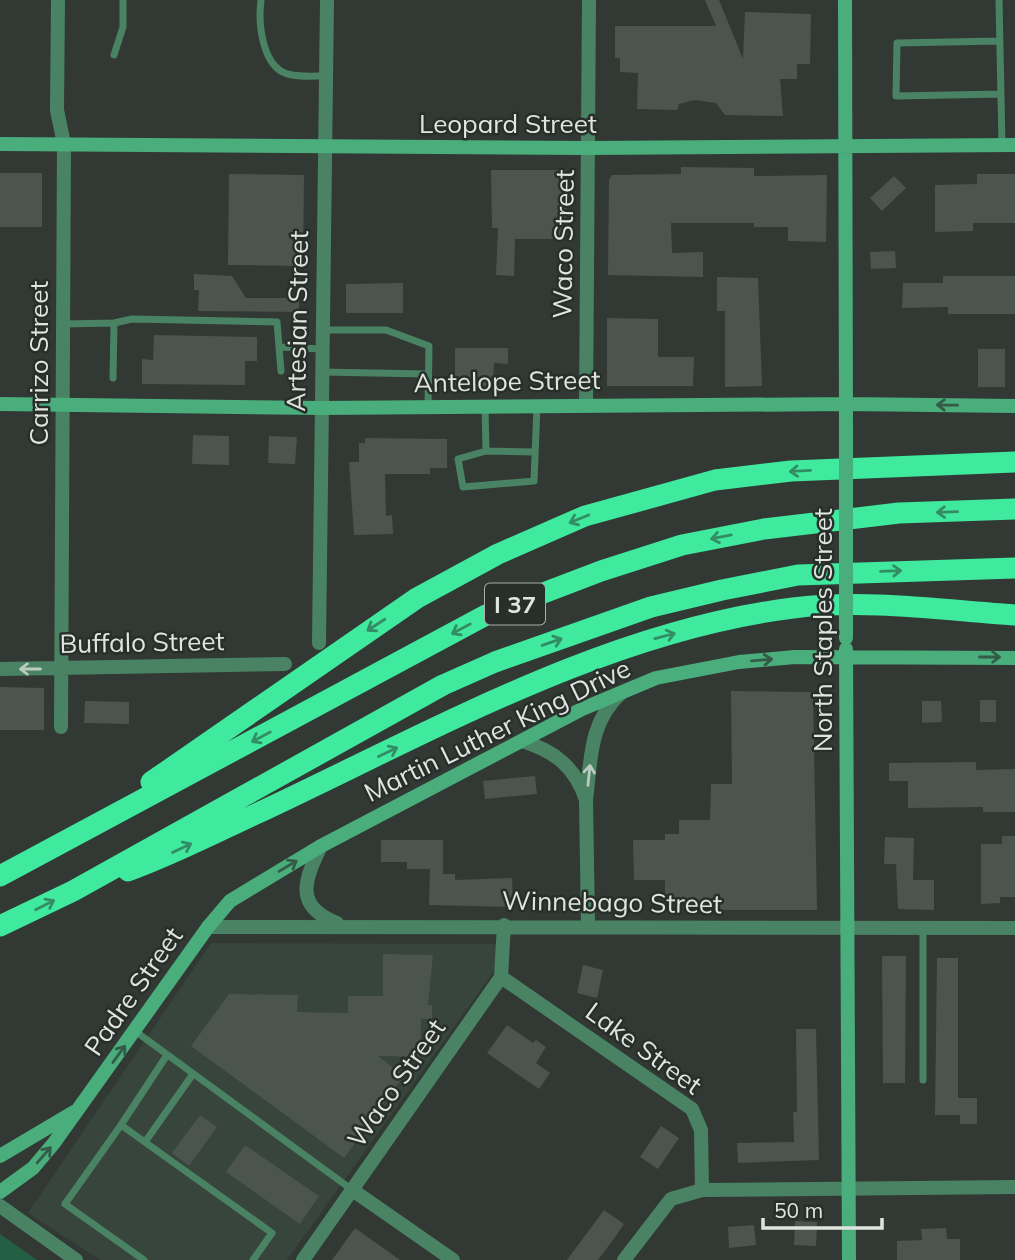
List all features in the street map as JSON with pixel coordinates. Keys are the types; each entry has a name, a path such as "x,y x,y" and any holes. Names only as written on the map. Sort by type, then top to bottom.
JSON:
{"highway":[{"path":"30,861 207,746 357,637 417,598 499,554 585,516 715,480 791,471 1015,463"},
{"name":"I 37","path":"0,876 486,615 601,571 682,545 764,529 900,513 1015,509"},
{"name":"I 37","path":"0,926 73,891 443,685 495,662 639,611 798,575 1015,568"},
{"path":"893,606 1015,615"},
{"path":"73,891 153,862 548,677 632,645 734,617 796,608 1015,607"}],"main road":[{"name":"North Staples Street","path":"845,0 849,1260"},
{"name":"Leopard Street","path":"0,144 588,148 1009,145"},
{"name":"Antelope Street","path":"0,404 320,408 846,404 1015,406"},
{"name":"Martin Luther King Drive","path":"230,901 321,846 522,741 656,678 739,662 847,657 1015,658"},
{"name":"Padre Street","path":"0,1192 33,1168 135,1031 208,926 230,901"},
{"name":"Padre Street","path":"0,1156 78,1109"}],"street":[{"name":"Carrizo Street","path":"58,0 57,110 64,144 61,727"},
{"name":"Artesian Street","path":"319,643 327,0"},
{"name":"Waco Street","path":"586,405 589,0"},
{"name":"Buffalo Street","path":"0,669 285,664"},
{"path":"588,926 586,800 594,734 605,710 623,692"},
{"path":"522,741 559,758 577,777 586,800"},
{"path":"321,846 304,885 308,902 323,917 345,926"},
{"path":"501,976 504,925"},
{"name":"Winnebago Street","path":"208,926 504,925 847,930 1015,928"},
{"name":"Waco Street","path":"303,1260 501,976"},
{"name":"Lake Street","path":"501,976 692,1109 701,1130 702,1190"},
{"path":"624,1260 671,1199 702,1190 1015,1187"},
{"path":"351,1189 453,1260"},
{"path":"0,1206 76,1260"}],"lane":[{"path":"114,55 123,27 123,0"},
{"path":"261,0 263,40 271,61 280,71 291,75 326,76"},
{"path":"999,0 1000,94 1009,145"},
{"path":"999,41 897,43 896,96 1000,94"},
{"path":"62,324 114,323 132,319 277,322 281,371"},
{"path":"113,378 114,323"},
{"path":"322,330 386,330 429,346 428,407"},
{"path":"279,347 321,349"},
{"path":"321,372 428,374"},
{"path":"535,453 486,451 458,459 463,487 534,481 537,405"},
{"path":"485,406 486,451"},
{"path":"922,1080 923,929"},
{"path":"135,1031 351,1189"},
{"path":"142,1259 65,1204 167,1055"},
{"path":"145,1142 193,1074"},
{"path":"121,1125 272,1233 253,1260"}],"shaded area":[{"path":"211,943 498,944 497,967 287,1260 100,1260 28,1213"}],"green space":[{"path":"0,1234 37,1260 0,1260"}],"building":[{"path":"705,0 719,0 743,59 745,12 811,14 810,64 797,64 797,79 780,79 783,116 725,115 716,103 694,100 679,104 677,110 637,109 638,73 620,72 620,58 615,58 615,26 716,26"},
{"path":"681,167 754,168 754,176 827,175 826,242 788,241 788,227 754,227 754,223 671,223 672,253 703,252 703,277 608,275 609,180 612,175 681,174"},
{"path":"491,170 566,170 566,239 515,239 514,276 496,275 498,228 492,228"},
{"path":"0,173 42,173 42,227 0,227"},
{"path":"229,174 304,175 303,266 228,265"},
{"path":"977,174 1015,174 1015,223 973,223 973,231 935,232 935,185 977,184"},
{"path":"894,176 906,188 882,211 870,198"},
{"path":"895,251 896,268 871,269 870,252"},
{"path":"194,274 232,276 246,298 299,298 299,312 198,311 199,290 194,290"},
{"path":"943,276 1015,276 1015,314 948,314 948,307 902,308 903,283 943,283"},
{"path":"717,277 758,278 762,386 725,387 725,311 717,311"},
{"path":"403,283 403,313 346,313 346,284"},
{"path":"607,318 658,319 658,357 694,357 693,386 607,386"},
{"path":"154,335 257,337 257,361 245,361 245,385 142,384 142,359 153,360"},
{"path":"455,348 508,348 508,364 494,363 493,386 455,386"},
{"path":"978,349 1005,349 1005,387 978,387"},
{"path":"193,435 229,436 229,465 192,464"},
{"path":"269,436 297,437 295,464 268,463"},
{"path":"365,438 447,439 447,468 430,468 430,474 385,474 386,516 392,515 393,534 354,535 349,462 359,462 359,443 365,443"},
{"path":"0,687 44,688 44,730 0,730"},
{"path":"731,691 813,692 817,910 716,910 716,901 665,901 665,880 634,880 633,840 665,840 665,834 679,834 679,820 710,820 711,784 732,784"},
{"path":"980,700 996,700 996,722 980,722"},
{"path":"85,701 129,702 129,724 84,723"},
{"path":"922,701 941,701 942,722 922,723"},
{"path":"976,762 976,770 1015,769 1015,812 983,812 983,807 908,808 908,781 889,781 889,763"},
{"path":"535,776 537,794 485,799 483,781"},
{"path":"1002,836 1015,836 1015,897 1000,897 1000,903 981,904 981,844 1002,844"},
{"path":"885,837 914,838 913,880 934,880 934,910 898,909 896,864 884,864"},
{"path":"381,840 443,840 443,874 455,874 455,880 512,878 513,907 429,905 430,869 407,869 407,862 381,862"},
{"path":"383,954 433,955 428,1005 432,1005 432,1019 421,1019 420,1057 378,1056 404,1076 344,1158 191,1046 229,994 298,995 297,1012 348,1013 348,996 383,996"},
{"path":"882,956 906,956 905,1083 883,1083"},
{"path":"937,958 958,958 958,1098 977,1098 977,1124 960,1124 960,1115 935,1115"},
{"path":"583,965 603,970 597,998 577,993"},
{"path":"507,1025 533,1043 536,1040 546,1047 536,1063 550,1073 539,1089 487,1053"},
{"path":"796,1029 816,1029 819,1160 738,1163 737,1143 794,1142 793,1112 797,1112"},
{"path":"200,1115 217,1127 189,1166 172,1153"},
{"path":"661,1126 679,1138 658,1169 640,1157"},
{"path":"245,1145 319,1196 300,1224 226,1172"},
{"path":"604,1210 624,1224 613,1240 598,1260 567,1260"},
{"path":"795,1221 817,1222 816,1246 794,1245"},
{"path":"754,1225 756,1245 729,1248 728,1227"},
{"path":"355,1228 400,1260 332,1260"},
{"path":"946,1228 947,1239 960,1239 960,1260 897,1260 897,1241 922,1240 921,1229"}]}
